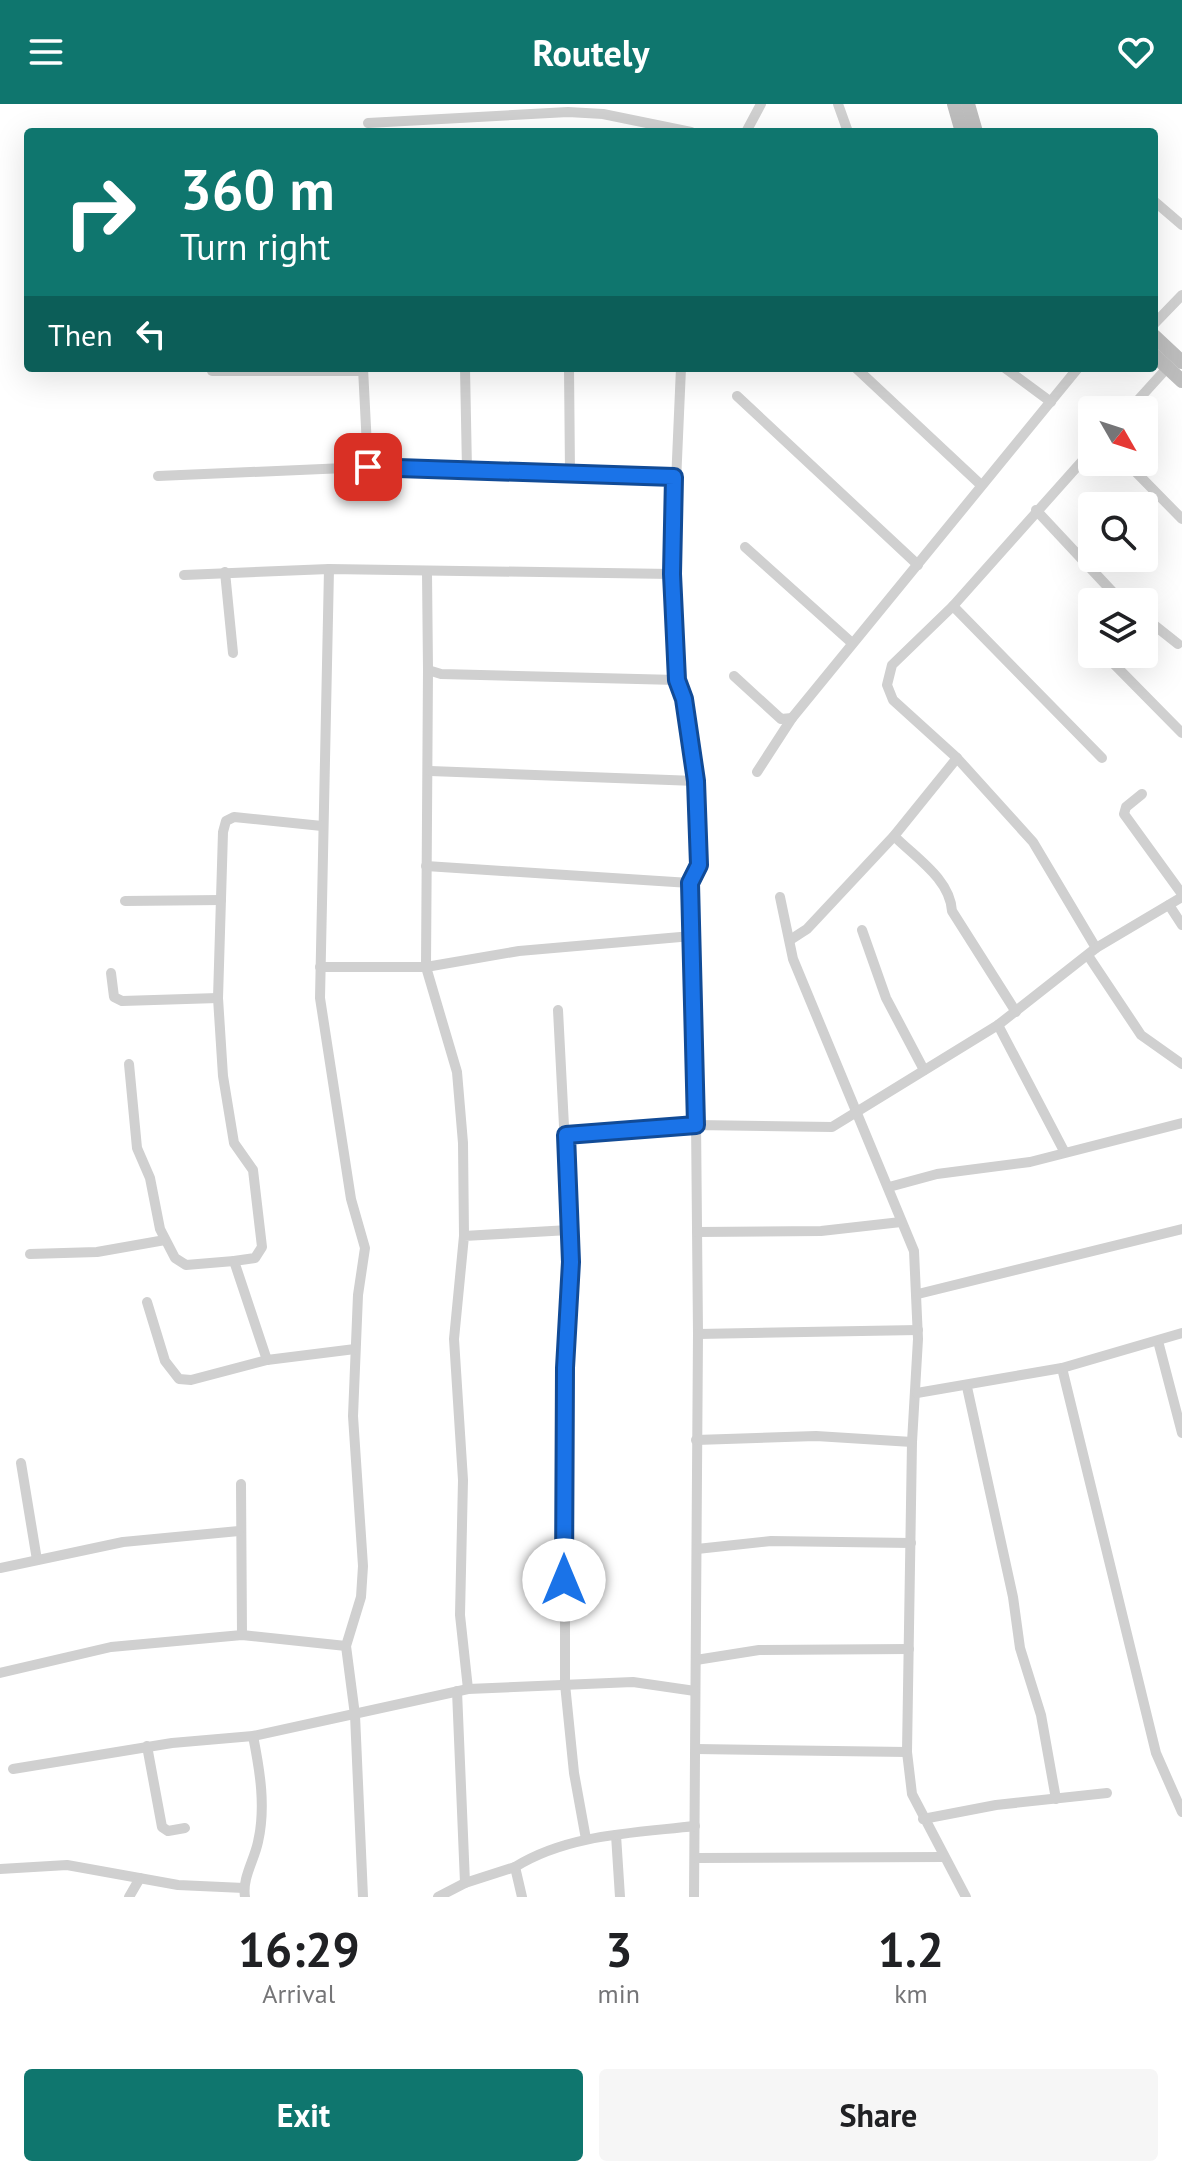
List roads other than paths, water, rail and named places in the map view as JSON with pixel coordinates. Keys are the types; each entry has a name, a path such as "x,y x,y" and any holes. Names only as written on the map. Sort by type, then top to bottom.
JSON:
{"street":[{"path":"748,128 761,104"},
{"path":"838,104 847,128"},
{"path":"954,104 961,128"},
{"path":"968,104 975,128"},
{"path":"368,123 568,112 603,114 671,128"},
{"path":"1158,204 1182,225"},
{"path":"1158,320 1182,295"},
{"path":"1158,342 1182,381"},
{"path":"1143,396 1175,365"},
{"path":"363,372 368,467"},
{"path":"465,372 467,470"},
{"path":"569,372 570,473"},
{"path":"681,372 672,574 677,680 684,699 696,781 699,865 690,883 698,1334 694,1897"},
{"path":"860,372 981,485"},
{"path":"1010,372 1051,402"},
{"path":"757,772 792,718 1075,372"},
{"path":"737,396 918,565"},
{"path":"1078,465 953,606 892,665 887,685 893,700 957,758 1033,842 1141,1035 1182,1064"},
{"path":"158,476 368,467 674,477"},
{"path":"1140,476 1182,519"},
{"path":"1036,510 1109,588"},
{"path":"745,547 852,643"},
{"path":"184,575 329,569 427,573 672,574"},
{"path":"329,569 320,998 347,1169 365,1248 355,1349 353,1416 363,1566 361,1597 346,1646 355,1715 363,1897"},
{"path":"225,572 233,653"},
{"path":"427,573 430,771 426,967 457,1072 463,1143 464,1236 454,1339 463,1480 460,1615 465,1883"},
{"path":"953,606 1102,758"},
{"path":"1158,628 1178,644"},
{"path":"1118,668 1182,733"},
{"path":"428,670 441,674 677,680"},
{"path":"734,676 781,719 792,718"},
{"path":"790,940 807,929 894,836 957,758"},
{"path":"430,771 696,781"},
{"path":"566,1135 696,1125 832,1127 858,1113 998,1025 1093,952 1182,895 1124,814 1126,807 1142,794"},
{"path":"129,1064 137,1148 150,1178 165,1240 175,1258 186,1265 255,1258 262,1247 253,1170 234,1143 223,1076 218,998 226,821 234,817 322,826"},
{"path":"894,836 942,882 951,897 952,911 1016,1012"},
{"path":"426,866 690,883"},
{"path":"780,897 793,959 914,1251 918,1330 912,1442 907,1752 912,1794 966,1897"},
{"path":"125,901 221,900"},
{"path":"1169,905 1182,925"},
{"path":"862,930 886,998 924,1070"},
{"path":"320,967 426,967 519,951 692,936"},
{"path":"111,973 114,997 122,1001 218,998"},
{"path":"558,1010 569,1230 565,1684 574,1773 586,1839"},
{"path":"998,1025 1064,1151"},
{"path":"889,1187 937,1174 1030,1162 1182,1123"},
{"path":"697,1232 821,1231 901,1222"},
{"path":"918,1294 1182,1229"},
{"path":"464,1236 569,1230"},
{"path":"30,1254 97,1252 165,1240"},
{"path":"234,1261 267,1360"},
{"path":"147,1302 165,1361 179,1379 191,1380 267,1360 355,1349"},
{"path":"698,1334 789,1335 918,1330"},
{"path":"917,1393 967,1387 1062,1368 1182,1333"},
{"path":"1158,1341 1182,1433"},
{"path":"1062,1368 1156,1753 1182,1812"},
{"path":"967,1387 1013,1597 1020,1648 1041,1715 1056,1799"},
{"path":"696,1440 816,1436 912,1442"},
{"path":"21,1463 37,1560"},
{"path":"241,1484 242,1635"},
{"path":"0,1568 123,1542 239,1531"},
{"path":"697,1549 771,1541 911,1543"},
{"path":"0,1673 111,1647 242,1635 346,1646"},
{"path":"696,1660 759,1650 909,1649"},
{"path":"13,1769 147,1746 253,1736 314,1720 355,1715 462,1690 633,1682 695,1691"},
{"path":"0,1869 67,1865 178,1885 244,1893 258,1842 262,1808 253,1736"},
{"path":"147,1746 162,1827 168,1831 185,1828"},
{"path":"696,1749 907,1752"},
{"path":"923,1819 1107,1793"},
{"path":"438,1897 465,1883 515,1867 547,1850 586,1839 695,1826"},
{"path":"616,1835 620,1897"},
{"path":"696,1858 944,1857"},
{"path":"515,1867 522,1897"},
{"path":"129,1897 140,1878"}]}
